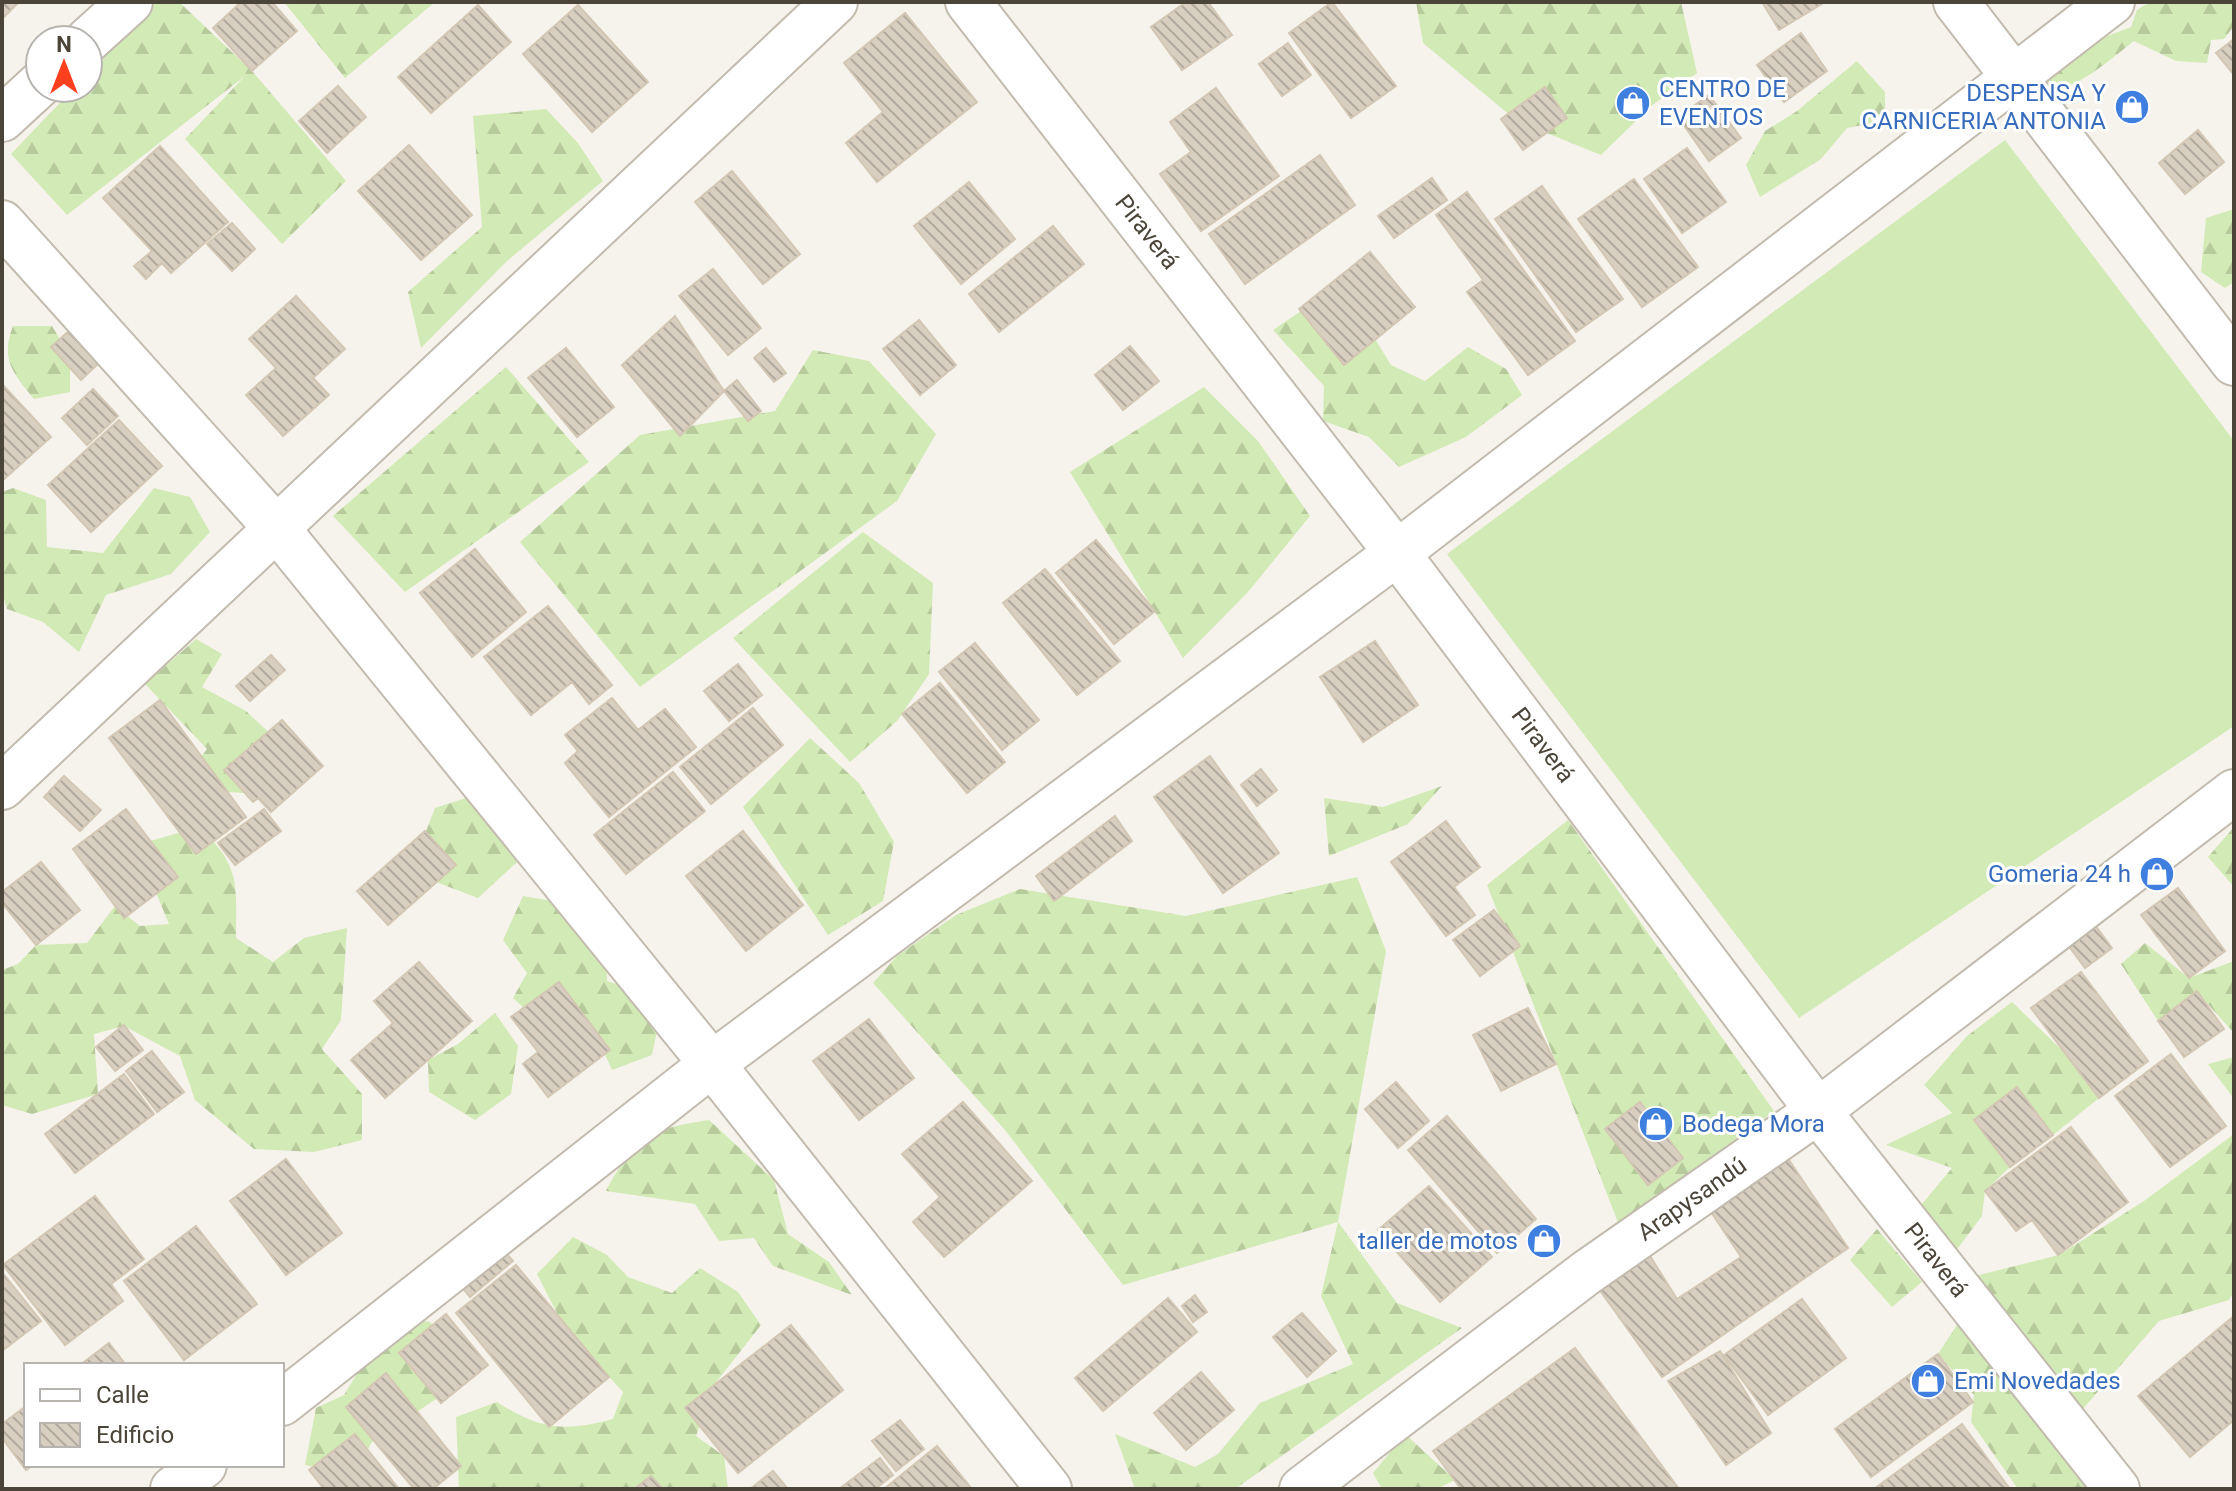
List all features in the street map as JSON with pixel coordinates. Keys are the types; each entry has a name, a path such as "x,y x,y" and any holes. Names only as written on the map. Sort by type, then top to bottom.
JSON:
{"street":[{"path":"104,26 130,2"},
{"path":"2,787 835,2"},
{"name":"Piraverá","path":"968,2 1397,553 1818,1111 2117,1489"},
{"path":"1956,2 2234,363"},
{"path":"284,1401 712,1064 1397,553 2112,2"},
{"path":"2,119 24,99"},
{"path":"2,223 278,530 712,1064 1049,1489"},
{"name":"Arapysandú","path":"1302,1489 1586,1273 1818,1111 2234,792"},
{"path":"173,1489 201,1467"}],"green space":[{"path":"157,2 179,2 252,71 346,181 282,244 185,139 245,76 67,215 11,154 59,104 104,104 104,57"},
{"path":"284,2 435,2 345,78"},
{"path":"1416,2 1681,2 1697,73 1651,106 1601,155 1517,121 1423,43"},
{"path":"2150,2 2234,2 2234,26 2224,39 2211,40 2207,63 2176,61 2134,41 2078,81 2053,91 2040,92 2039,77 2084,45 2131,27 2137,10"},
{"path":"1857,61 1885,92 1885,121 1847,128 1821,159 1760,197 1746,165 1765,131 1797,111"},
{"path":"546,109 578,143 603,181 507,261 421,348 408,292 482,227 473,116"},
{"path":"2005,140 2234,441 2234,726 1799,1018 1447,554"},
{"path":"2234,209 2234,282 2225,288 2201,272 2206,218"},
{"path":"1341,284 1391,365 1425,381 1468,347 1506,369 1522,395 1466,437 1399,467 1369,437 1323,421 1324,386 1273,330"},
{"path":"13,326 52,326 70,356 70,392 34,399 20,381 8,357"},
{"path":"813,350 869,361 936,434 897,501 640,687 520,542 640,435 775,411"},
{"path":"506,367 589,462 405,592 333,516"},
{"path":"1204,387 1258,441 1310,516 1248,592 1183,658 1070,472"},
{"path":"13,488 46,500 47,547 103,553 154,488 190,497 210,532 171,574 106,595 79,652 43,622 7,609 2,592 2,492"},
{"path":"863,532 933,583 929,674 897,721 850,762 733,638"},
{"path":"196,639 222,654 202,687 246,711 280,743 255,794 216,791 190,771 207,749 145,684"},
{"path":"810,738 859,783 894,842 883,901 828,935 743,807"},
{"path":"1442,786 1408,824 1329,856 1324,798 1383,807"},
{"path":"469,797 503,828 517,862 478,898 436,882 420,847 435,808"},
{"path":"1568,820 1774,1111 1621,1230 1487,885"},
{"path":"199,827 222,853 233,876 236,938 273,962 304,938 347,928 341,1020 322,1049 362,1094 362,1140 314,1152 254,1149 195,1100 180,1056 124,1026 94,1034 98,1094 32,1114 2,1105 2,970 18,964 36,945 87,943 115,906 140,926 169,924 148,873 150,841"},
{"path":"2234,827 2234,887 2208,857"},
{"path":"1357,877 1386,951 1338,1222 1123,1285 1005,1130 873,983 897,956 956,915 1020,889 1186,916"},
{"path":"523,896 576,905 606,957 607,981 632,989 659,1021 652,1055 612,1070 593,1028 548,1030 513,998 527,973 503,940"},
{"path":"2145,943 2189,978 2234,961 2234,1033 2197,992 2158,1021 2121,964"},
{"path":"2012,1002 2064,1052 2099,1098 2053,1135 2017,1087 1974,1120 2010,1167 1985,1191 1982,1216 1952,1256 1917,1210 1952,1168 1886,1145 1952,1113 1924,1085 1967,1036"},
{"path":"495,1013 518,1046 511,1094 475,1120 429,1092 428,1060 458,1044"},
{"path":"2234,1057 2234,1099 2208,1064"},
{"path":"709,1120 774,1180 788,1234 829,1262 852,1295 773,1266 754,1238 719,1241 695,1204 606,1191 626,1158 646,1139 672,1127"},
{"path":"2234,1134 2234,1292 2229,1300 2159,1321 2075,1418 1967,1278 2059,1255 2144,1201"},
{"path":"1338,1222 1397,1303 1462,1328 1235,1489 1135,1489 1115,1434 1195,1467 1218,1454 1260,1403 1353,1364 1321,1296"},
{"path":"1877,1229 1922,1282 1892,1307 1850,1260"},
{"path":"573,1237 607,1255 628,1277 672,1293 700,1268 738,1292 761,1325 714,1385 696,1436 724,1456 728,1489 459,1489 456,1417 497,1402 527,1418 553,1426 581,1426 613,1419 623,1392 595,1361 570,1351 559,1317 537,1274"},
{"path":"392,1316 430,1322 456,1351 445,1393 372,1442 355,1473 305,1465 316,1408 344,1395"},
{"path":"1959,1322 2103,1489 2018,1489 1971,1422 1974,1395 1938,1354"},
{"path":"1405,1434 1455,1480 1437,1489 1382,1489 1373,1473"}],"building":[{"path":"2,2 19,2 2,19"},
{"path":"241,2 272,2 297,31 252,71 213,28"},
{"path":"1186,2 1208,2 1232,35 1182,70 1151,27"},
{"path":"1332,2 1396,86 1351,118 1289,33"},
{"path":"1762,2 1825,2 1779,30"},
{"path":"478,5 511,42 431,113 398,77"},
{"path":"578,5 648,82 592,132 523,54"},
{"path":"905,13 977,102 877,182 846,143 883,112 844,63"},
{"path":"1801,33 1827,71 1784,102 1757,65"},
{"path":"2234,39 2234,75 2216,53"},
{"path":"1288,43 1311,75 1282,96 1259,64"},
{"path":"338,86 366,117 327,153 299,121"},
{"path":"1545,87 1567,118 1523,150 1501,119"},
{"path":"1216,88 1279,176 1201,231 1160,174 1191,152 1170,122"},
{"path":"1709,95 1741,138 1709,161 1678,117"},
{"path":"2198,130 2224,162 2185,194 2159,163"},
{"path":"409,145 472,215 421,260 358,191"},
{"path":"160,146 228,222 171,273 162,263 146,279 134,266 152,251 103,198"},
{"path":"1687,148 1726,202 1682,233 1644,179"},
{"path":"1320,155 1355,205 1245,284 1209,234"},
{"path":"732,171 800,254 763,284 695,202"},
{"path":"1432,178 1447,200 1394,238 1378,216"},
{"path":"1634,179 1698,267 1642,307 1578,219"},
{"path":"969,182 1015,239 961,284 914,226"},
{"path":"1542,186 1623,299 1576,332 1495,219"},
{"path":"1467,192 1575,341 1528,375 1467,292 1483,280 1436,215"},
{"path":"232,223 255,249 232,271 207,244"},
{"path":"1053,226 1084,264 999,332 969,294"},
{"path":"1370,252 1415,307 1344,365 1299,309"},
{"path":"713,269 761,328 728,355 679,296"},
{"path":"296,296 345,349 313,378 329,395 283,436 246,395 276,368 249,339"},
{"path":"675,316 724,391 680,436 622,365"},
{"path":"919,320 956,365 920,395 883,349"},
{"path":"70,330 100,362 81,380 51,347"},
{"path":"1130,346 1159,381 1123,410 1095,375"},
{"path":"566,348 614,407 577,437 528,378"},
{"path":"766,348 786,373 774,382 754,358"},
{"path":"737,380 761,411 748,421 724,391"},
{"path":"2,384 51,437 2,481"},
{"path":"93,389 118,416 87,445 62,418"},
{"path":"119,420 162,466 91,532 48,485"},
{"path":"1096,540 1155,611 1114,644 1056,573"},
{"path":"475,549 526,612 472,657 420,593"},
{"path":"1045,569 1120,661 1077,695 1003,603"},
{"path":"548,606 612,685 589,704 572,682 531,715 484,657"},
{"path":"1375,641 1418,705 1363,742 1320,677"},
{"path":"975,643 1039,720 1002,750 939,672"},
{"path":"271,655 285,670 250,701 236,686"},
{"path":"738,664 762,695 729,721 704,691"},
{"path":"940,683 1005,762 967,793 902,714"},
{"path":"612,698 638,730 665,709 696,747 609,817 565,763 578,751 565,735"},
{"path":"160,700 246,817 196,854 109,738"},
{"path":"753,708 783,745 711,804 680,767"},
{"path":"282,720 323,766 271,812 258,798 253,802 224,770"},
{"path":"1210,756 1279,853 1223,893 1154,797"},
{"path":"1261,769 1277,790 1257,806 1241,785"},
{"path":"673,772 705,811 626,874 594,835"},
{"path":"64,776 101,810 80,831 44,797"},
{"path":"126,809 178,877 124,918 73,849"},
{"path":"264,809 281,831 235,865 218,843"},
{"path":"1115,816 1132,841 1054,901 1036,876"},
{"path":"1446,821 1480,867 1454,887 1475,915 1446,936 1391,862"},
{"path":"425,831 456,865 388,925 357,891"},
{"path":"743,831 803,905 746,951 686,876"},
{"path":"41,862 80,910 36,945 2,903 2,892"},
{"path":"2178,888 2225,951 2189,978 2141,915"},
{"path":"1494,910 1520,946 1480,976 1453,940"},
{"path":"2095,925 2112,948 2085,968 2068,945"},
{"path":"419,962 472,1021 385,1098 351,1060 393,1023 374,1001"},
{"path":"2081,972 2148,1061 2099,1098 2031,1008"},
{"path":"559,982 610,1050 548,1097 523,1064 538,1052 511,1017"},
{"path":"2197,991 2224,1029 2184,1057 2158,1021"},
{"path":"1528,1008 1556,1064 1501,1091 1473,1035"},
{"path":"869,1019 914,1078 859,1120 813,1061"},
{"path":"124,1025 143,1050 115,1071 96,1047"},
{"path":"152,1051 184,1092 157,1112 126,1071"},
{"path":"2171,1054 2226,1126 2170,1167 2115,1096"},
{"path":"124,1074 154,1114 75,1173 45,1134"},
{"path":"1396,1082 1429,1121 1398,1148 1365,1109"},
{"path":"2017,1087 2053,1135 2010,1167 1974,1120"},
{"path":"963,1102 1032,1181 944,1257 913,1222 940,1197 902,1154"},
{"path":"1640,1102 1683,1158 1648,1185 1605,1129"},
{"path":"1447,1116 1536,1219 1497,1253 1408,1150"},
{"path":"2071,1127 2128,1202 2058,1255 2032,1220 2016,1231 1985,1191"},
{"path":"1785,1154 1848,1248 1662,1377 1594,1282 1645,1248 1677,1299 1741,1257 1709,1209"},
{"path":"286,1159 342,1233 286,1275 230,1201"},
{"path":"1429,1186 1492,1257 1440,1302 1378,1230"},
{"path":"95,1196 144,1259 111,1284 123,1301 65,1345 3,1265"},
{"path":"196,1226 257,1304 184,1360 124,1281"},
{"path":"498,1244 513,1261 470,1297 455,1279"},
{"path":"516,1265 609,1377 549,1427 456,1313"},
{"path":"2,1272 41,1321 2,1351"},
{"path":"1195,1295 1207,1312 1193,1322 1182,1306"},
{"path":"1168,1298 1197,1332 1103,1411 1075,1378"},
{"path":"1802,1299 1846,1358 1768,1415 1724,1355"},
{"path":"1302,1313 1336,1351 1307,1377 1273,1337"},
{"path":"446,1314 488,1365 441,1403 399,1353"},
{"path":"2234,1316 2234,1420 2190,1457 2138,1396"},
{"path":"791,1325 843,1390 738,1473 685,1408"},
{"path":"109,1343 124,1363 83,1363"},
{"path":"1575,1348 1679,1489 1461,1489 1433,1451"},
{"path":"1720,1351 1771,1433 1726,1465 1668,1381"},
{"path":"1938,1354 1973,1402 1871,1477 1835,1429"},
{"path":"1201,1372 1234,1410 1186,1450 1154,1413"},
{"path":"386,1373 461,1466 433,1489 414,1489 346,1407"},
{"path":"24,1408 24,1467 30,1467 26,1470 2,1438 2,1424"},
{"path":"900,1420 924,1449 896,1471 872,1441"},
{"path":"1962,1424 2010,1489 1874,1489"},
{"path":"355,1434 399,1489 324,1489 309,1470"},
{"path":"937,1446 972,1489 884,1489"},
{"path":"880,1458 893,1475 875,1489 839,1489"},
{"path":"773,1471 788,1489 750,1489"},
{"path":"651,1476 663,1489 634,1489"}],"place":[{"name":"CENTRO DE EVENTOS","path":"1633,103"},
{"name":"DESPENSA Y CARNICERIA ANTONIA","path":"2132,107"},
{"name":"Gomeria 24 h","path":"2157,874"},
{"name":"Bodega Mora","path":"1656,1124"},
{"name":"taller de motos","path":"1544,1241"},
{"name":"Emi Novedades","path":"1928,1381"}]}
